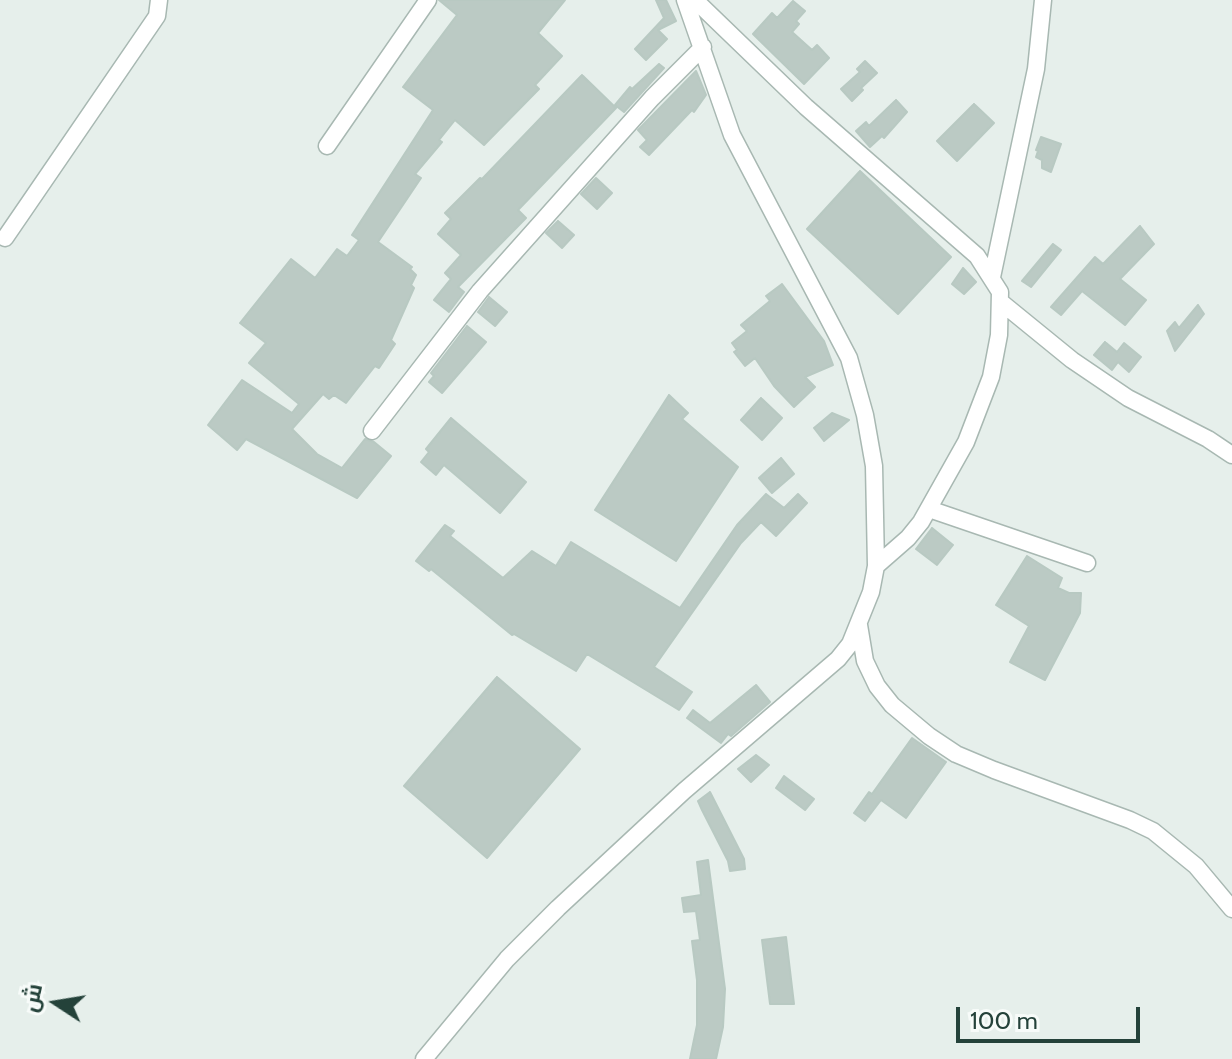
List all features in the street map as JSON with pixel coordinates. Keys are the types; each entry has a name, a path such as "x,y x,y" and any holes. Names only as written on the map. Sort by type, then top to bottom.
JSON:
{"street":[{"path":"5,238 157,16 159,0"},
{"path":"327,146 428,0"},
{"path":"424,1059 507,959 558,908 695,782 838,659 850,644 871,592 876,566 874,466 865,415 849,358 737,145 685,0"},
{"path":"695,0 806,107 977,256 1000,292 999,335 987,388 966,442 929,509 908,538 876,566"},
{"path":"992,277 1036,69 1043,0"},
{"path":"372,431 488,282 652,98 703,47"},
{"path":"1002,303 1072,360 1128,398 1208,439 1232,455"},
{"path":"929,509 1087,563"},
{"path":"859,625 865,661 877,686 892,705 929,736 956,754 1153,831 1196,866 1232,909"}],"building":[{"path":"439,0 565,0 538,33 562,56 535,85 539,89 484,145 455,120 439,140 442,142 415,174 421,178 378,242 412,267 410,269 416,275 411,285 414,288 391,340 395,344 379,368 375,366 346,403 334,395 329,399 323,394 292,429 317,454 342,468 365,439 374,442 391,456 357,498 246,439 237,450 208,425 242,380 292,413 299,404 249,363 266,343 240,323 291,259 315,278 337,249 347,256 359,240 352,235 433,110 403,87 457,15"},
{"path":"656,0 666,0 676,21 658,30 667,39 646,60 635,49 664,18"},
{"path":"793,1 805,11 792,32 812,50 817,45 829,58 804,84 753,34 772,13 777,18"},
{"path":"865,61 877,73 852,101 841,89 860,72 857,69"},
{"path":"659,64 664,68 624,112 615,105 630,87 632,89"},
{"path":"696,71 706,95 694,112 692,110 649,155 640,147 647,140 638,130"},
{"path":"582,75 616,108 518,210 526,218 458,287 464,292 449,312 434,300 451,279 445,273 461,255 438,234 451,219 445,213"},
{"path":"896,100 907,112 884,138 882,136 870,147 856,131 866,122 869,126"},
{"path":"974,104 994,123 957,161 937,141"},
{"path":"1041,137 1061,144 1051,172 1042,168 1042,160 1036,157"},
{"path":"860,171 951,257 898,314 807,229"},
{"path":"596,178 612,193 597,209 581,194"},
{"path":"558,221 574,235 562,248 546,233"},
{"path":"1140,226 1154,244 1120,279 1146,300 1125,325 1082,291 1061,315 1051,307 1095,257 1103,264"},
{"path":"1053,244 1061,250 1031,287 1022,281"},
{"path":"963,268 976,282 964,294 952,284"},
{"path":"782,284 824,341 833,365 805,377 815,387 794,407 774,386 755,358 745,366 734,352 737,350 732,343 747,331 741,325 770,301 766,296"},
{"path":"489,297 507,312 495,326 478,312"},
{"path":"1198,305 1204,314 1175,351 1167,331 1175,322 1179,328"},
{"path":"467,326 486,342 442,393 429,382 434,376 431,373"},
{"path":"1105,342 1117,352 1124,343 1141,357 1129,372 1118,362 1112,370 1094,355"},
{"path":"669,395 688,413 682,419 738,467 676,561 595,510"},
{"path":"761,398 782,418 762,440 741,420"},
{"path":"832,413 849,420 824,441 814,428"},
{"path":"451,418 526,482 500,513 444,465 436,475 421,462 429,452 426,449"},
{"path":"781,458 794,474 772,493 759,478"},
{"path":"766,494 784,508 798,494 807,503 776,536 761,522 741,543 654,667 692,692 679,710 587,654 576,671 512,635 431,569 429,571 416,561 445,525 454,531 450,536 503,578 532,551 556,566 571,542 680,608 737,525"},
{"path":"932,528 953,545 937,565 916,549"},
{"path":"1027,556 1062,578 1058,588 1069,593 1081,593 1080,613 1045,680 1010,662 1029,626 996,605"},
{"path":"497,677 580,749 487,858 404,786"},
{"path":"756,685 770,702 731,736 728,734 721,743 687,718 693,710 710,723"},
{"path":"912,738 946,762 906,818 881,800 865,821 854,813 869,792 872,794"},
{"path":"756,755 769,765 751,782 738,769"},
{"path":"784,776 814,799 805,810 776,788"},
{"path":"710,792 744,859 745,869 730,871 702,810 698,801"},
{"path":"708,860 725,989 723,1027 716,1059 690,1059 697,1025 697,980 692,941 700,940 696,911 684,912 682,898 701,895 697,862"},
{"path":"786,937 794,1004 770,1004 762,940"}]}
